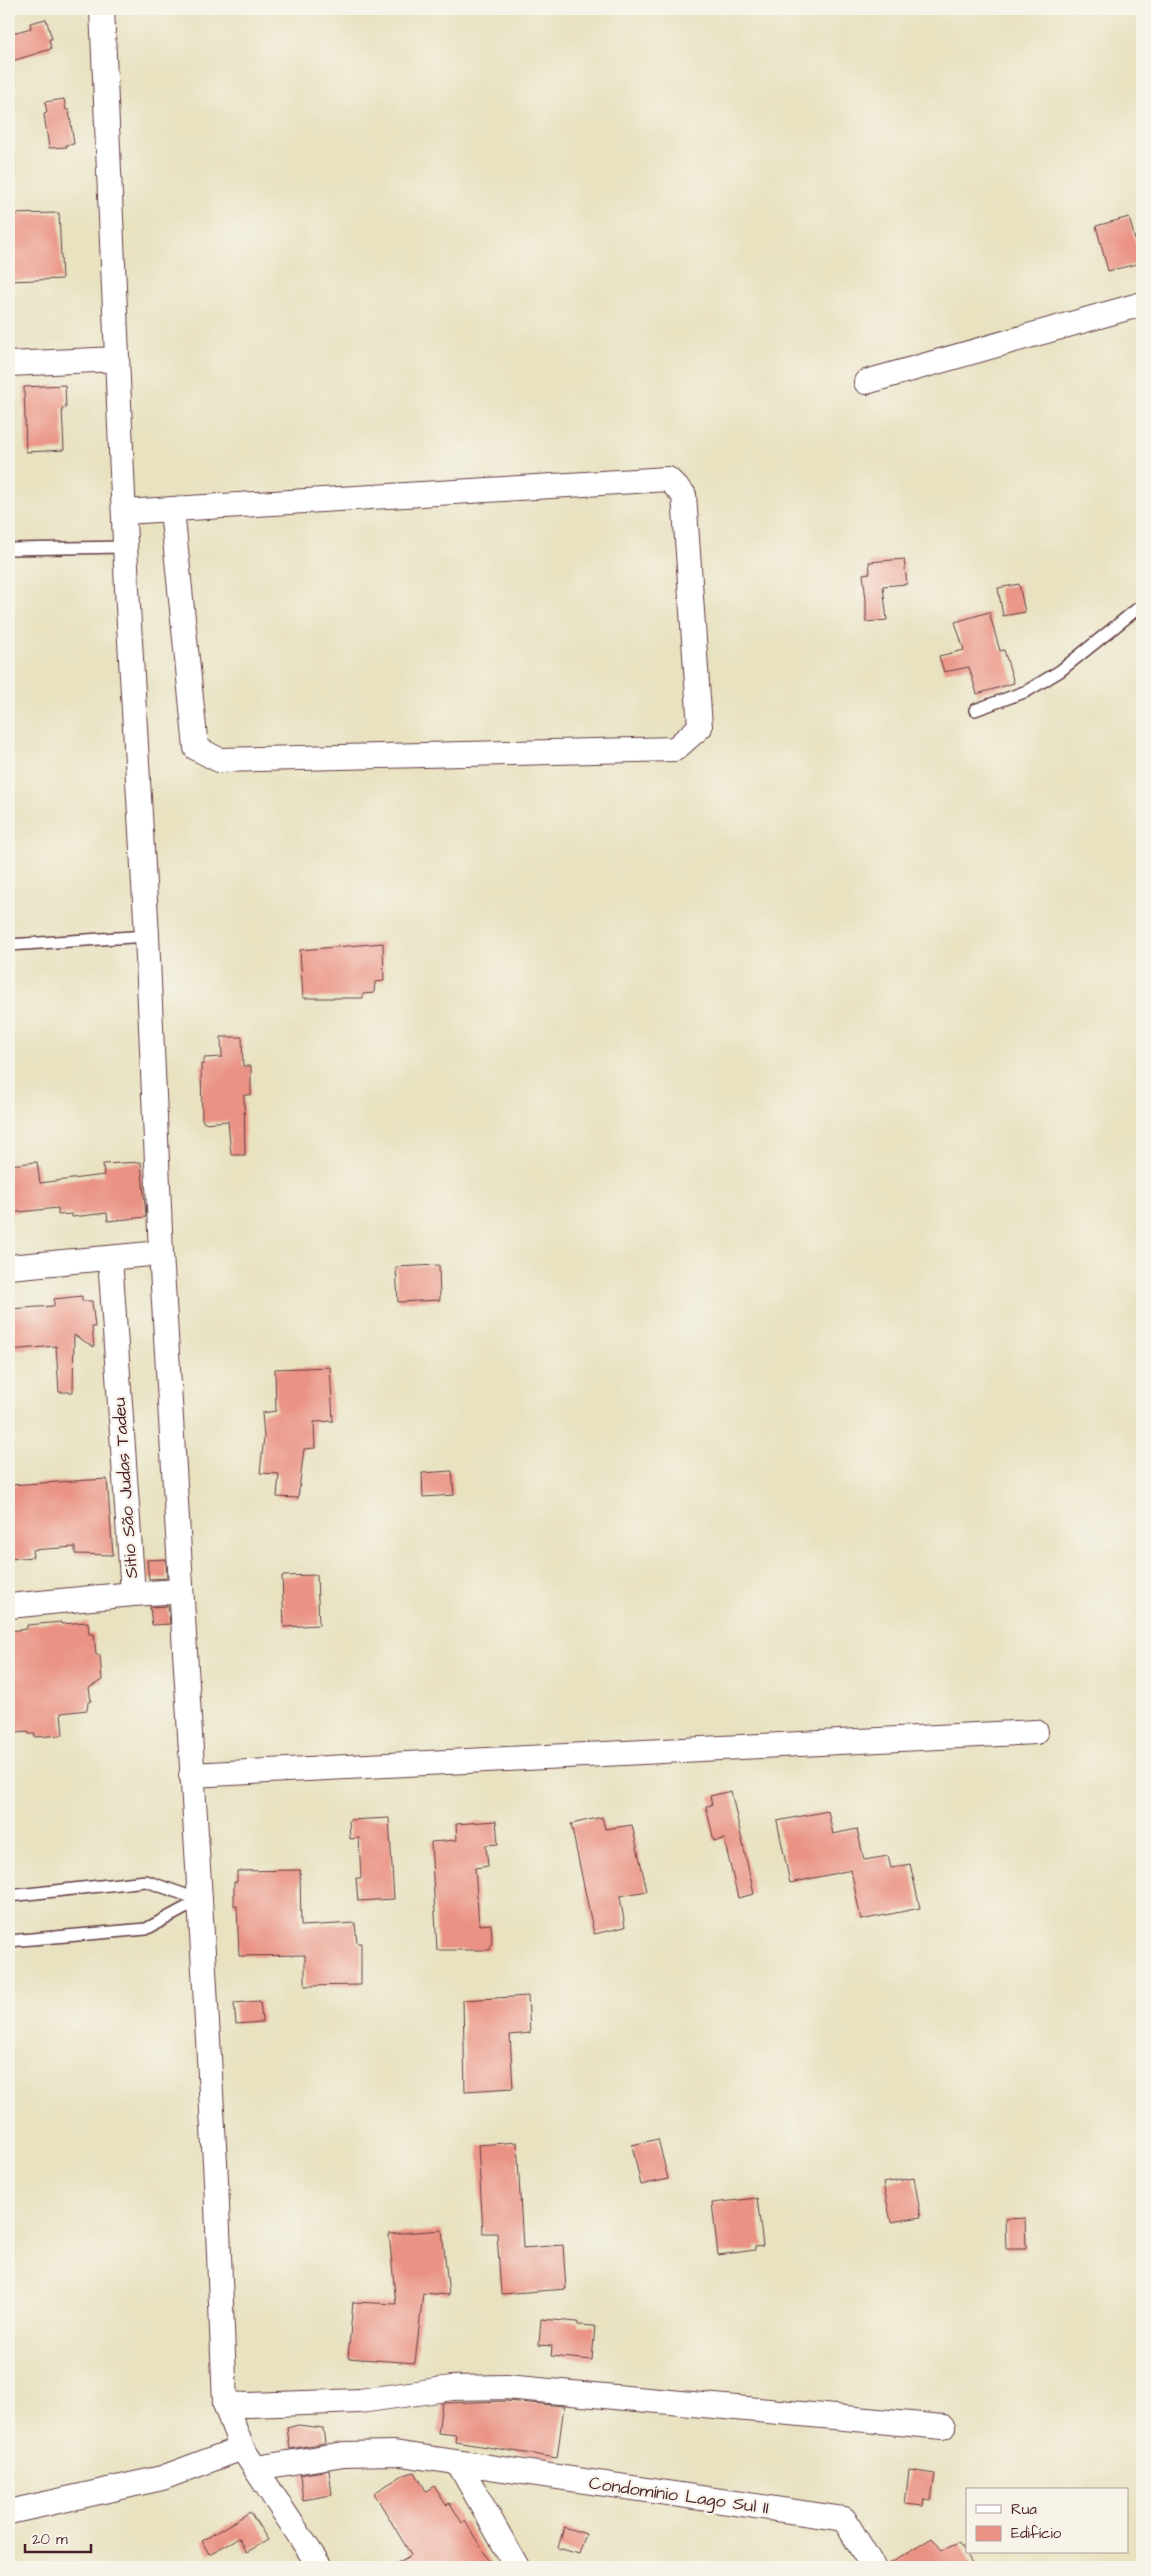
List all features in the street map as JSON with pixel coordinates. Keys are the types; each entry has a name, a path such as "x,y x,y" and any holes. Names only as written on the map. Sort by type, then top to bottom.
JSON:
{"street":[{"path":"102,9 124,512 147,936 161,1253 216,2180 224,2404 242,2448 320,2567"},
{"path":"866,382 1142,304"},
{"path":"9,364 118,359"},
{"path":"124,512 668,479 684,496 700,727 675,749 219,760 196,748 172,510"},
{"path":"9,1268 161,1253"},
{"name":"Sítio São Judas Tadeu","path":"9,1606 132,1594 110,1258"},
{"path":"132,1594 181,1591"},
{"path":"191,1775 1036,1732"},
{"path":"224,2404 249,2405 360,2401 452,2388 506,2387 943,2427"},
{"path":"9,2512 162,2478 242,2448"},
{"name":"Condomínio Lago Sul II","path":"256,2468 368,2452 394,2453 844,2519 874,2567"},
{"path":"459,2464 518,2567"}],"lane":[{"path":"9,549 126,546"},
{"path":"975,710 1027,691 1060,671 1142,605"},
{"path":"9,945 147,936"},
{"path":"9,1896 146,1881 200,1900"},
{"path":"9,1941 146,1929 200,1900"}],"building":[{"path":"46,19 52,39 49,39 51,49 9,62 9,34 31,28 30,23"},
{"path":"64,99 66,110 69,110 74,144 66,145 67,147 49,148 44,114 47,113 45,102"},
{"path":"59,213 62,279 9,281 9,214"},
{"path":"1129,217 1141,263 1108,271 1096,226"},
{"path":"65,385 66,408 62,408 64,450 26,452 24,387"},
{"path":"904,559 907,584 883,586 887,620 866,622 863,574 870,573 869,562"},
{"path":"1019,584 1025,612 1003,616 998,588"},
{"path":"989,612 1000,651 1004,650 1014,683 977,694 969,667 944,672 939,656 964,650 955,622"},
{"path":"383,943 384,981 375,982 374,993 363,994 363,998 303,998 300,950"},
{"path":"221,1037 242,1037 243,1066 251,1066 251,1095 244,1095 245,1155 231,1155 228,1121 204,1123 202,1119 201,1064 204,1064 204,1058 222,1057"},
{"path":"37,1162 40,1183 104,1175 103,1164 141,1162 146,1217 108,1221 107,1213 72,1217 72,1214 58,1215 58,1208 9,1213 9,1165"},
{"path":"439,1265 440,1300 398,1302 396,1267"},
{"path":"82,1296 82,1301 92,1301 95,1327 92,1327 94,1347 74,1335 73,1392 59,1392 56,1346 9,1350 9,1309 54,1306 54,1299"},
{"path":"330,1367 333,1421 314,1422 315,1448 304,1449 298,1498 277,1497 279,1474 260,1473 264,1437 262,1413 276,1411 275,1369"},
{"path":"452,1471 454,1495 423,1497 422,1473"},
{"path":"107,1479 113,1555 75,1554 75,1547 32,1550 33,1557 9,1559 9,1485"},
{"path":"166,1559 167,1578 149,1579 147,1560"},
{"path":"317,1575 319,1625 284,1627 282,1576"},
{"path":"168,1606 170,1624 152,1625 150,1607"},
{"path":"61,1622 61,1624 88,1622 89,1634 94,1634 96,1655 100,1655 102,1680 89,1688 91,1701 88,1702 87,1710 61,1713 63,1735 35,1737 35,1734 29,1734 28,1731 9,1733 9,1631 27,1629 27,1625"},
{"path":"731,1791 754,1894 738,1898 724,1839 714,1841 706,1806 712,1805 710,1796"},
{"path":"828,1811 833,1834 857,1829 864,1860 888,1856 891,1868 910,1864 920,1908 861,1920 851,1870 790,1883 777,1821"},
{"path":"602,1817 605,1829 632,1825 647,1891 620,1896 625,1927 594,1934 571,1824"},
{"path":"389,1818 394,1899 358,1901 356,1878 361,1878 359,1838 350,1839 349,1820"},
{"path":"496,1821 498,1844 486,1845 488,1866 475,1868 479,1925 491,1924 492,1941 490,1950 437,1950 431,1842 457,1840 456,1824"},
{"path":"300,1870 301,1926 355,1923 357,1943 361,1943 361,1985 305,1986 305,1955 239,1956 237,1906 234,1906 234,1882 237,1882 237,1871"},
{"path":"528,1996 530,2033 510,2035 513,2088 465,2091 463,2000"},
{"path":"260,2001 262,2022 236,2024 234,2003"},
{"path":"658,2139 668,2179 641,2185 632,2145"},
{"path":"517,2142 523,2248 563,2245 566,2289 501,2294 497,2233 483,2233 478,2145"},
{"path":"914,2178 921,2217 891,2222 883,2183"},
{"path":"757,2198 763,2246 755,2247 755,2250 718,2255 712,2203"},
{"path":"1025,2218 1026,2249 1006,2249 1005,2219"},
{"path":"442,2230 449,2295 423,2293 415,2363 348,2358 353,2302 396,2304 389,2234"},
{"path":"541,2319 578,2322 578,2325 595,2326 592,2360 551,2356 552,2346 539,2345"},
{"path":"506,2401 564,2406 557,2458 455,2442 456,2435 438,2433 442,2403"},
{"path":"298,2425 323,2428 325,2443 290,2449 287,2428"},
{"path":"329,2470 332,2495 303,2500 300,2475"},
{"path":"909,2470 935,2474 931,2500 924,2499 923,2506 905,2504"},
{"path":"415,2472 426,2491 434,2486 446,2505 450,2503 462,2523 465,2521 493,2567 390,2567 411,2555 374,2493 403,2475"},
{"path":"250,2512 268,2540 247,2552 239,2538 209,2554 202,2541"},
{"path":"564,2527 586,2534 579,2554 558,2548"},
{"path":"932,2538 942,2550 959,2543 974,2567 887,2567 886,2565"}]}
